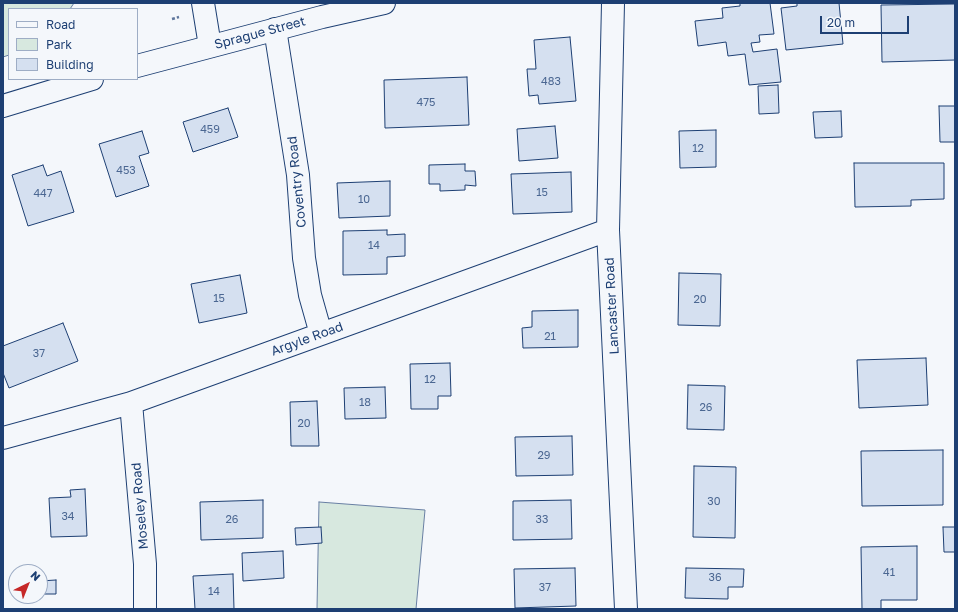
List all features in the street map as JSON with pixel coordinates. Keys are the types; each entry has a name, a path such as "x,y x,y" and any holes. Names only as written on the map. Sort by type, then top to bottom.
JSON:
{"street":[{"path":"202,3 210,46"},
{"name":"Sprague Street","path":"138,66 322,17 384,3"},
{"name":"Lancaster Road","path":"613,3 608,230 626,609"},
{"name":"Coventry Road","path":"275,29 298,175 304,258 310,295 321,334"},
{"path":"3,106 89,80"},
{"name":"Argyle Road","path":"3,438 131,403 608,230"},
{"name":"Moseley Road","path":"131,403 145,564 145,609"}],"green space":[{"path":"3,3 74,3 71,8 8,8 8,55 3,57"},
{"path":"319,502 425,510 416,609 317,609"}],"building":[{"path":"740,3 770,3 774,34 759,35 760,42 751,43 753,52 777,49 781,82 749,85 745,54 728,56 726,42 698,46 695,21 723,18 722,8 740,6"},
{"path":"797,3 839,3 843,44 786,50 781,8 797,6"},
{"path":"955,4 955,60 882,62 881,5"},
{"path":"570,37 576,101 539,104 538,95 529,96 527,69 536,69 534,40"},
{"path":"467,77 469,125 385,128 384,80"},
{"path":"778,85 779,113 759,114 758,86"},
{"path":"939,106 955,106 955,142 940,142"},
{"path":"228,108 238,137 193,152 183,122"},
{"path":"841,111 842,137 815,138 813,112"},
{"path":"555,126 558,158 519,161 517,129"},
{"path":"716,130 716,167 680,168 679,131"},
{"path":"142,131 149,153 139,156 149,186 116,197 99,144"},
{"path":"854,163 944,163 944,199 911,200 911,206 855,207"},
{"path":"465,164 465,171 475,171 476,186 465,185 465,190 440,191 440,184 429,184 429,165"},
{"path":"43,165 47,176 61,171 74,212 28,226 12,175"},
{"path":"571,172 572,212 513,214 511,174"},
{"path":"390,181 390,216 339,218 337,183"},
{"path":"387,230 387,235 405,234 405,256 387,257 387,274 343,275 343,231"},
{"path":"679,273 721,274 720,326 678,325"},
{"path":"240,275 247,313 199,323 191,284"},
{"path":"578,310 578,347 523,348 522,328 532,327 532,311"},
{"path":"63,323 78,361 9,388 3,373 3,346"},
{"path":"926,358 928,405 859,408 857,360"},
{"path":"450,363 451,396 438,396 438,409 411,409 410,364"},
{"path":"688,385 725,386 724,430 687,429"},
{"path":"385,387 386,418 345,419 344,388"},
{"path":"317,401 319,446 291,446 290,402"},
{"path":"572,436 573,475 516,476 515,437"},
{"path":"943,450 943,505 862,506 861,451"},
{"path":"694,466 736,467 735,538 693,537"},
{"path":"85,489 87,536 51,537 49,498 71,497 70,490"},
{"path":"263,500 263,538 201,540 200,502"},
{"path":"571,500 572,539 513,540 513,501"},
{"path":"321,527 322,543 296,545 295,528"},
{"path":"943,527 955,527 955,552 944,552"},
{"path":"917,546 917,600 881,600 881,609 862,609 861,547"},
{"path":"283,551 284,578 243,581 242,553"},
{"path":"575,568 576,606 515,608 514,569"},
{"path":"686,568 744,569 743,587 728,587 728,599 685,598"},
{"path":"233,574 234,609 195,609 193,576"},
{"path":"48,580 56,580 56,594 48,594"}]}
